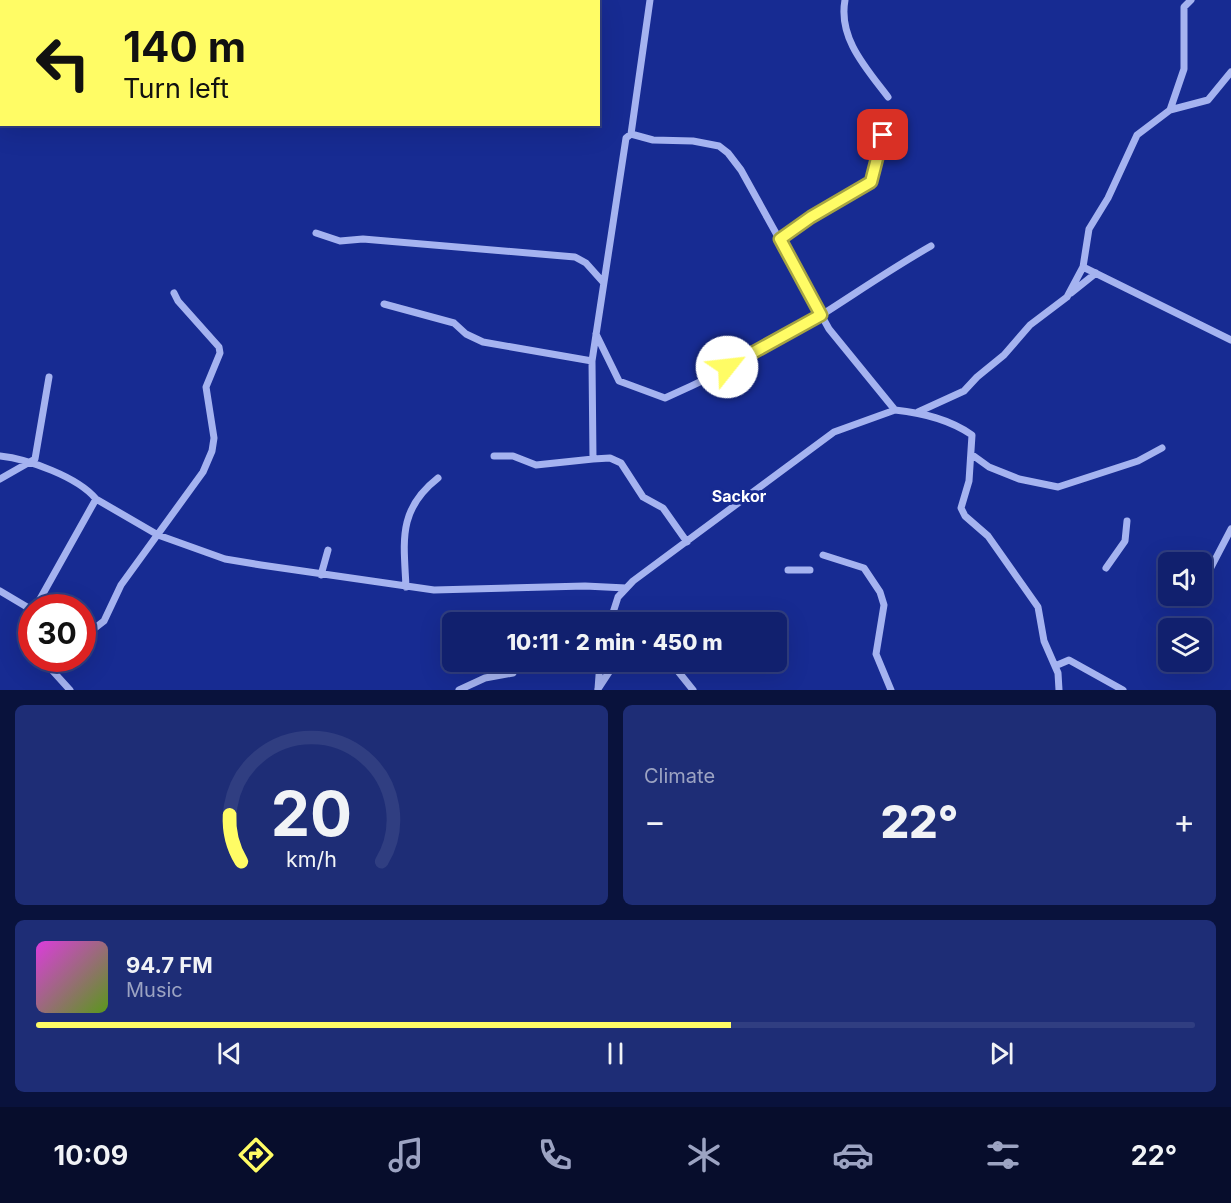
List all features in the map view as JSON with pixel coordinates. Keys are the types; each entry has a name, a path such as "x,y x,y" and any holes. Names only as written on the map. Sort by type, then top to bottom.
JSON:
{"street":[{"path":"593,459 592,361 626,138 632,134 650,0"},
{"path":"845,0 843,15 852,47 888,97"},
{"path":"1170,110 1184,69 1184,7 1191,0"},
{"path":"1067,297 1083,267 1089,229 1108,198 1137,135 1170,110 1208,100 1231,72"},
{"path":"632,134 652,140 693,141 719,146 728,153 741,170 829,329 895,410"},
{"path":"780,239 811,217 871,182 883,135"},
{"path":"316,233 340,241 363,239 575,257 586,263 603,282"},
{"path":"596,334 619,381 665,398 696,384 821,315 870,282 931,246"},
{"path":"1083,267 1231,340"},
{"path":"918,412 964,391 1004,355 1030,325 1096,273"},
{"path":"96,627 104,621 121,585 203,472 213,451 214,438 206,387 219,353 219,347 178,300 174,292"},
{"path":"384,304 454,323 466,334 483,342 592,361"},
{"path":"0,479 30,464 35,459 49,377"},
{"path":"613,612 618,597 626,588 834,432 895,410 918,412 947,421 972,435 969,481 960,505 963,513 988,536 1038,607 1044,641 1056,666 1059,690"},
{"path":"971,454 989,467 1019,478 1058,487 1138,461 1162,448"},
{"path":"0,456 16,458 87,488 96,499 158,535 225,559 406,587 466,591 585,586 626,588"},
{"path":"494,456 513,456 536,465 610,458 621,463 643,497 663,508 687,542"},
{"path":"406,587 404,528 415,504 438,478"},
{"path":"42,594 96,499"},
{"path":"1106,568 1125,541 1126,521"},
{"path":"1212,565 1231,529"},
{"path":"321,575 328,550"},
{"path":"823,555 864,568 880,592 884,605 876,654 891,690"},
{"path":"788,570 810,570"},
{"path":"0,591 18,601"},
{"path":"1056,666 1069,660 1123,690"},
{"path":"54,672 70,690"},
{"path":"459,690 485,678 514,672"},
{"path":"598,690 599,672"},
{"path":"598,690 609,672"},
{"path":"679,672 693,690"}],"district":[{"name":"Sackor","path":"739,496"}],"route":[{"path":"727,367 821,315 780,239 811,217 871,182 883,135"}]}
